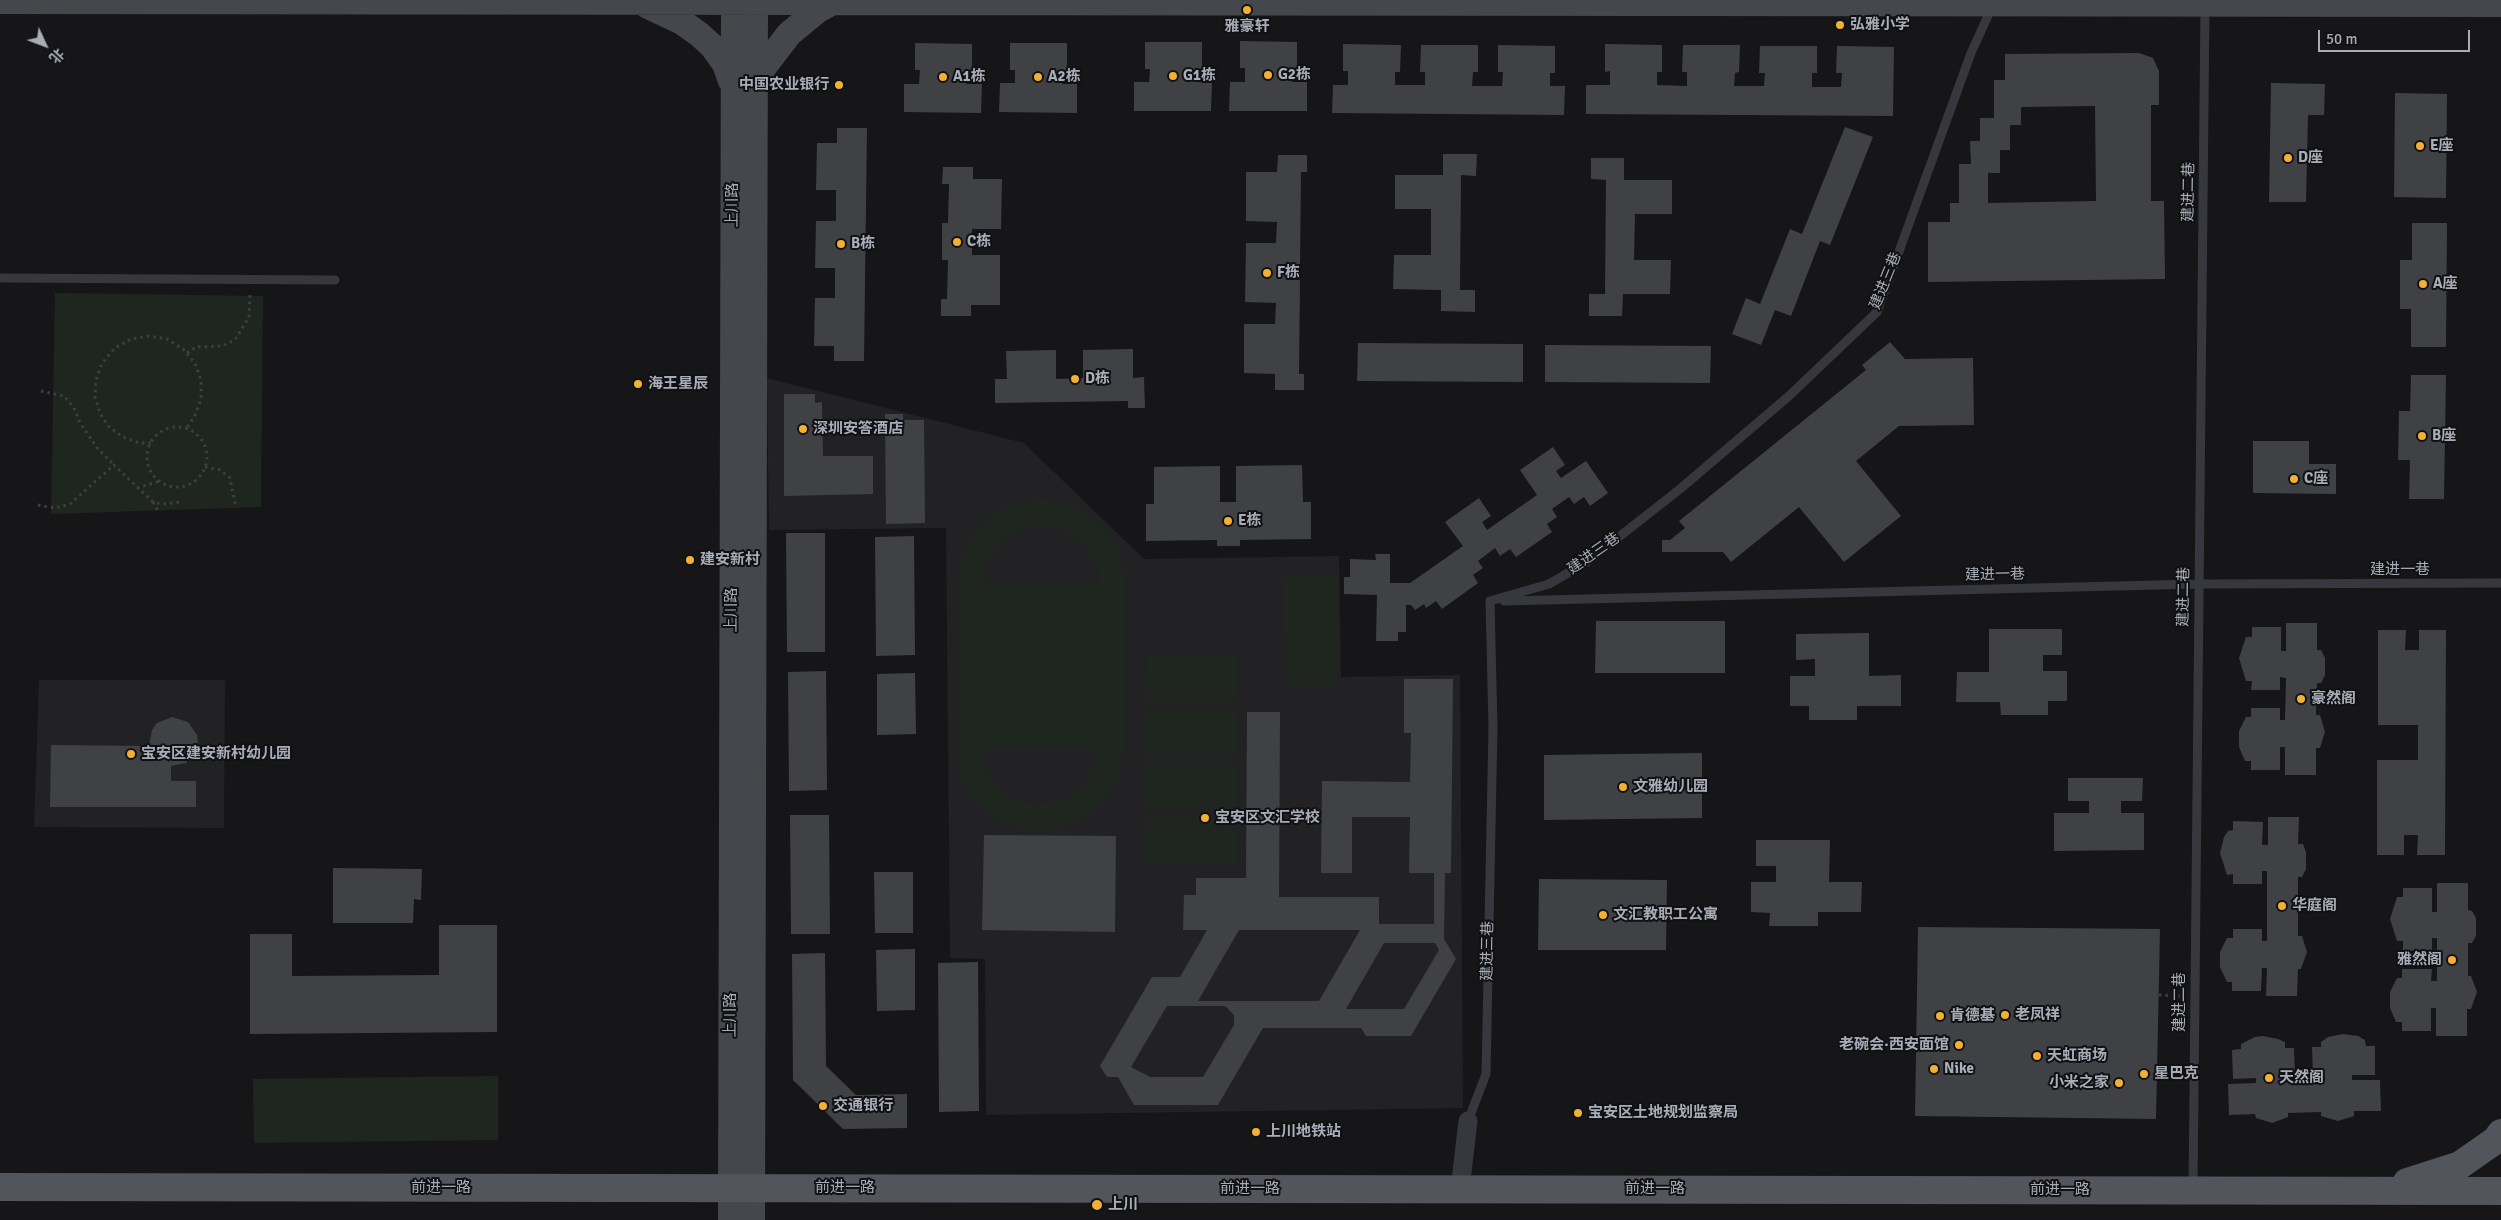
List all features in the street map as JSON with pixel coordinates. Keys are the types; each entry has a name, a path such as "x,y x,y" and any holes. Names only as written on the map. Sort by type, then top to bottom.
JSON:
{"main road":[{"path":"0,1 1334,1 2501,4"},
{"name":"上川路","path":"731,1220 741,1188 744,1"},
{"path":"638,2 670,15 700,34 744,87 763,68 789,34 818,10 835,2"},
{"path":"2463,4 2501,17"},
{"path":"2363,1190 2418,1180 2460,1165 2496,1140 2501,1133"},
{"name":"前进一路","path":"0,1187 2501,1191"},
{"name":"上川路","path":"741,1188 752,1220"}],"street":[{"name":"建进三巷","path":"1460,1189 1468,1121"}],"lane":[{"name":"建进三巷","path":"1468,1121 1486,1074 1492,728 1490,601 1549,584 1587,562 1680,489 1789,396 1877,312 1971,53 1994,2"},
{"name":"建进二巷","path":"2193,1190 2193,996 2205,4"},
{"path":"0,278 335,280"},
{"name":"建进一巷","path":"1490,601 2198,584 2501,584"}],"path":[{"path":"187,353 196,347 222,346 234,340 249,317 251,306 250,280"},
{"path":"151,443 139,442 123,437 109,427 100,413 95,397 95,388 102,363 115,348 130,339 149,336 167,339 187,353 195,363 201,380 201,399 196,415 187,428"},
{"path":"41,391 64,396 74,408 80,423 98,449 153,502 158,511"},
{"path":"168,428 187,428 201,440 206,449 205,467 198,478 189,484 169,486 152,474 148,465 147,456 151,443 160,432 168,428"},
{"path":"38,505 55,508 70,504 114,465"},
{"path":"205,467 220,470 230,478 236,508"},
{"path":"137,488 160,481"},
{"path":"153,502 161,504 182,502"},
{"path":"2159,995 2193,996"}],"shaded area":[{"path":"55,293 263,296 261,507 51,514"},
{"name":"宝安区文汇学校","path":"767,378 1024,443 1144,559 1339,556 1341,677 1460,675 1463,1108 986,1115 985,959 950,958 946,528 769,530"},
{"path":"1042,500 1060,502 1078,508 1093,519 1106,531 1116,548 1122,565 1124,582 1123,749 1120,766 1114,783 1104,799 1091,812 1075,822 1058,828 1039,830 1020,828 1003,822 987,812 974,799 964,783 958,765 958,582 960,564 966,547 976,531 1005,508 1023,502","holes":["1041,525 1067,530 1087,547 1098,570 1099,583 982,583 988,558 1005,537 1028,526","981,747 1098,747 1098,748 1092,773 1085,784 1065,800 1039,806 1026,804 1003,793 986,772"]},
{"path":"1337,575 1338,685 1286,686 1284,577"},
{"path":"1146,655 1235,655 1235,701 1145,701"},
{"name":"宝安区建安新村幼儿园","path":"39,680 225,680 224,828 34,827"},
{"path":"1145,710 1235,710 1235,756 1145,756"},
{"path":"1146,764 1236,764 1235,810 1145,810"},
{"path":"1145,818 1235,818 1235,864 1145,864"},
{"path":"498,1076 498,1140 254,1143 253,1079"}],"building":[{"name":"G2栋","path":"1240,41 1297,42 1297,69 1292,69 1292,82 1307,82 1307,111 1229,111 1230,82 1245,82 1245,68 1240,68"},
{"name":"G1栋","path":"1145,42 1202,42 1202,69 1197,69 1197,82 1212,83 1211,111 1134,111 1134,82 1149,82 1150,69 1145,69"},
{"name":"A1栋","path":"915,43 972,44 972,71 967,71 966,84 982,84 981,113 904,112 904,84 919,84 920,70 915,70"},
{"name":"A2栋","path":"1010,43 1067,43 1067,70 1062,70 1062,84 1077,84 1077,113 999,112 1000,83 1015,83 1015,70 1010,70"},
{"path":"1343,44 1401,45 1400,72 1395,72 1395,85 1425,85 1425,72 1420,72 1421,45 1478,45 1478,72 1473,72 1472,86 1502,86 1503,72 1498,72 1498,45 1555,46 1555,73 1550,73 1550,86 1565,86 1564,115 1332,113 1333,85 1348,85 1348,71 1343,71"},
{"path":"1605,44 1662,45 1662,72 1657,72 1657,85 1687,86 1687,72 1682,72 1683,45 1740,45 1739,72 1735,73 1734,86 1764,86 1765,73 1759,73 1760,46 1817,46 1817,73 1812,73 1812,87 1841,87 1842,73 1836,73 1837,46 1894,47 1893,116 1586,114 1586,85 1610,85 1610,71 1605,72"},
{"path":"2139,53 2153,58 2159,71 2159,105 2151,105 2151,201 2164,201 2165,279 1928,282 1928,222 1950,222 1950,203 1959,203 1959,164 1971,164 1970,141 1980,141 1980,118 1994,118 1994,80 2005,80 2005,54","holes":["2095,106 2096,201 1988,203 1988,173 2000,173 2000,150 2010,150 2010,125 2021,125 2021,107"]},
{"name":"D座","path":"2271,83 2325,84 2324,115 2308,115 2306,202 2269,202"},
{"name":"E座","path":"2395,93 2447,94 2446,198 2394,197"},
{"path":"1845,127 1873,137 1830,245 1820,241 1791,316 1775,310 1761,345 1732,334 1746,298 1760,304 1790,229 1802,234"},
{"name":"B栋","path":"837,128 867,128 864,361 834,361 834,346 814,346 815,298 835,298 835,268 815,268 816,221 836,221 836,190 816,190 817,143 837,143"},
{"path":"1443,154 1477,154 1476,176 1461,175 1460,290 1475,290 1475,312 1441,311 1441,290 1393,289 1394,255 1431,255 1431,209 1395,209 1395,175 1443,175"},
{"name":"F栋","path":"1278,155 1307,155 1307,172 1301,172 1300,266 1289,266 1289,280 1300,280 1299,374 1304,374 1304,390 1275,390 1275,374 1244,373 1244,324 1275,324 1276,303 1245,302 1246,243 1276,243 1277,222 1246,221 1246,172 1277,172"},
{"path":"1591,158 1624,158 1624,180 1672,180 1672,214 1635,214 1634,260 1671,260 1670,294 1623,294 1622,316 1589,316 1589,294 1605,294 1606,180 1591,179"},
{"name":"C栋","path":"943,167 973,167 973,179 1002,179 1001,229 972,229 972,255 1000,255 1000,305 971,305 971,316 941,316 941,299 947,299 948,260 942,260 942,223 948,223 949,184 942,184"},
{"name":"A座","path":"2412,223 2447,223 2446,347 2411,347 2411,309 2400,309 2400,260 2412,260"},
{"path":"1890,342 1905,359 1973,358 1974,425 1899,426 1856,461 1901,516 1844,562 1799,507 1731,562 1723,552 1662,552 1662,540 1670,540 1685,528 1679,521 1866,370 1862,365"},
{"path":"1358,343 1523,344 1523,382 1357,381"},
{"path":"1545,345 1711,346 1710,383 1545,382"},
{"name":"D栋","path":"1133,349 1133,378 1144,377 1145,408 1128,408 1128,401 995,403 995,379 1007,379 1006,351 1056,350 1056,379 1083,378 1083,350"},
{"name":"B座","path":"2411,375 2446,375 2444,499 2409,499 2410,460 2398,460 2399,411 2410,411"},
{"name":"深圳安答酒店","path":"784,394 815,394 815,403 822,402 823,456 873,456 873,494 784,496"},
{"path":"885,414 903,414 903,420 924,420 925,523 886,524"},
{"name":"C座","path":"2253,441 2309,441 2309,464 2336,464 2336,494 2253,493"},
{"path":"1553,447 1565,465 1556,471 1561,478 1586,461 1608,493 1590,506 1584,497 1574,504 1569,497 1552,509 1557,517 1547,524 1552,532 1516,557 1510,549 1500,556 1495,548 1478,561 1483,568 1473,575 1478,583 1442,609 1436,601 1426,608 1424,604 1415,610 1411,605 1406,605 1406,632 1398,632 1398,641 1376,641 1377,595 1344,594 1344,577 1350,577 1350,559 1376,560 1375,554 1390,554 1390,583 1410,583 1463,546 1445,522 1479,498 1491,516 1482,522 1487,530 1537,495 1520,470"},
{"name":"E栋","path":"1302,465 1303,502 1311,502 1311,539 1240,540 1240,546 1217,546 1217,540 1146,541 1146,504 1154,504 1154,467 1220,466 1220,502 1236,502 1236,466"},
{"path":"786,533 825,533 825,652 787,652"},
{"path":"914,536 915,655 876,656 875,537"},
{"path":"1596,621 1725,621 1725,673 1595,673"},
{"name":"豪然阁","path":"2286,623 2317,623 2317,650 2321,650 2325,658 2325,675 2321,683 2317,683 2316,715 2320,715 2325,732 2320,748 2316,748 2316,775 2285,775 2285,747 2280,747 2280,770 2251,770 2251,761 2245,761 2239,747 2239,731 2246,717 2251,717 2251,708 2280,708 2280,720 2285,720 2286,678 2280,677 2280,690 2251,690 2252,681 2246,681 2239,658 2246,637 2252,637 2252,627 2281,627 2281,651 2286,651"},
{"path":"1989,629 2062,629 2062,655 2043,655 2043,671 2067,671 2067,701 2048,701 2048,715 2001,715 2000,702 1956,702 1957,672 1989,672"},
{"path":"2378,630 2406,630 2405,650 2419,650 2419,630 2446,630 2445,855 2417,855 2418,835 2404,835 2404,855 2377,855 2377,760 2418,760 2418,725 2378,725"},
{"path":"1869,633 1869,676 1901,675 1901,706 1857,706 1857,720 1809,720 1809,706 1790,706 1790,676 1815,676 1815,659 1796,660 1796,634"},
{"path":"826,671 827,790 789,791 788,672"},
{"path":"915,673 916,734 877,735 877,674"},
{"path":"1404,679 1453,679 1451,873 1445,873 1444,939 1456,959 1411,1036 1366,1036 1361,1028 1263,1028 1218,1105 1134,1105 1118,1077 1107,1077 1100,1066 1152,977 1180,977 1207,930 1183,930 1184,895 1196,895 1196,878 1246,878 1247,712 1280,712 1279,897 1379,897 1379,924 1434,924 1434,873 1409,873 1410,817 1352,817 1352,873 1321,873 1322,781 1410,782 1411,733 1404,733","holes":["1239,930 1360,930 1319,1001 1198,1001","1384,943 1435,943 1439,950 1404,1009 1346,1009","1167,1006 1225,1006 1234,1015 1234,1025 1203,1077 1150,1077 1131,1067"]},
{"path":"172,717 188,722 197,735 198,743 192,757 186,763 171,766 171,781 196,781 196,807 50,807 51,745 149,746 152,730 157,723"},
{"name":"文雅幼儿园","path":"1702,753 1702,818 1544,820 1544,755"},
{"path":"2068,778 2143,778 2142,801 2121,801 2121,813 2144,813 2144,850 2054,851 2054,813 2089,813 2089,801 2068,801"},
{"path":"790,815 829,815 830,934 791,934"},
{"name":"华庭阁","path":"2268,817 2299,817 2298,844 2303,844 2306,852 2306,869 2302,877 2298,877 2298,936 2302,936 2307,952 2301,969 2298,969 2297,996 2266,996 2267,968 2262,968 2261,991 2232,991 2232,982 2227,982 2220,967 2220,952 2227,938 2233,938 2233,929 2262,929 2262,941 2267,941 2267,871 2262,871 2262,884 2233,884 2233,874 2227,875 2220,853 2224,837 2228,831 2233,830 2233,821 2263,822 2262,845 2268,845"},
{"path":"984,835 1116,836 1115,932 982,930"},
{"path":"1756,840 1830,840 1829,882 1862,882 1861,912 1818,912 1818,926 1769,926 1770,913 1751,912 1751,882 1776,882 1776,866 1756,866"},
{"path":"333,868 422,869 421,900 414,899 413,923 333,923"},
{"path":"874,872 913,872 913,933 875,933"},
{"name":"文汇教职工公寓","path":"1539,879 1667,880 1666,950 1538,950"},
{"name":"雅然阁","path":"2437,883 2468,883 2468,910 2472,911 2476,918 2476,936 2472,943 2468,943 2468,976 2471,976 2477,992 2471,1009 2467,1009 2467,1036 2436,1036 2436,1008 2431,1008 2431,1031 2402,1031 2402,1022 2396,1022 2390,1008 2390,992 2397,978 2402,978 2402,969 2432,969 2431,981 2437,981 2437,938 2432,938 2432,950 2403,951 2403,941 2397,941 2390,919 2397,897 2403,897 2403,888 2432,888 2432,912 2437,912"},
{"path":"439,925 497,925 497,1032 250,1034 250,934 292,934 292,976 439,975"},
{"name":"天虹商场","path":"1918,927 2160,929 2156,1119 1915,1116"},
{"path":"915,949 915,1010 877,1011 876,950"},
{"path":"825,953 826,1066 856,1095 907,1094 907,1128 843,1129 793,1080 792,954"},
{"path":"978,962 979,1111 939,1112 938,963"},
{"name":"天然阁","path":"2343,1034 2358,1036 2365,1040 2366,1046 2375,1046 2375,1075 2352,1075 2352,1080 2380,1080 2381,1111 2354,1111 2354,1116 2338,1121 2321,1116 2321,1112 2288,1113 2288,1117 2272,1123 2256,1118 2255,1114 2229,1115 2228,1084 2256,1083 2256,1078 2233,1079 2232,1050 2241,1049 2241,1044 2255,1037 2263,1036 2278,1039 2285,1042 2285,1048 2294,1048 2295,1077 2283,1077 2283,1082 2325,1081 2325,1076 2313,1076 2312,1047 2321,1047 2321,1042 2328,1037"}],"place":[{"name":"雅豪轩","path":"1247,10"},
{"name":"弘雅小学","path":"1840,25"},
{"name":"G2栋","path":"1268,75"},
{"name":"G1栋","path":"1173,76"},
{"name":"A1栋","path":"943,77"},
{"name":"A2栋","path":"1038,77"},
{"name":"中国农业银行","path":"839,85"},
{"name":"E座","path":"2420,146"},
{"name":"D座","path":"2288,158"},
{"name":"C栋","path":"957,242"},
{"name":"B栋","path":"841,244"},
{"name":"F栋","path":"1267,273"},
{"name":"A座","path":"2423,284"},
{"name":"D栋","path":"1075,379"},
{"name":"海王星辰","path":"638,384"},
{"name":"深圳安答酒店","path":"803,429"},
{"name":"B座","path":"2422,436"},
{"name":"C座","path":"2294,479"},
{"name":"E栋","path":"1228,521"},
{"name":"建安新村","path":"690,560"},
{"name":"豪然阁","path":"2301,699"},
{"name":"宝安区建安新村幼儿园","path":"131,754"},
{"name":"文雅幼儿园","path":"1623,787"},
{"name":"宝安区文汇学校","path":"1205,818"},
{"name":"华庭阁","path":"2282,906"},
{"name":"文汇教职工公寓","path":"1603,915"},
{"name":"雅然阁","path":"2452,960"},
{"name":"老凤祥","path":"2005,1015"},
{"name":"肯德基","path":"1940,1016"},
{"name":"老碗会·西安面馆","path":"1959,1045"},
{"name":"天虹商场","path":"2037,1056"},
{"name":"Nike","path":"1934,1069"},
{"name":"星巴克","path":"2144,1074"},
{"name":"天然阁","path":"2269,1078"},
{"name":"小米之家","path":"2119,1083"},
{"name":"交通银行","path":"823,1106"},
{"name":"宝安区土地规划监察局","path":"1578,1113"},
{"name":"上川地铁站","path":"1256,1132"},
{"name":"上川","path":"1097,1205"}]}
